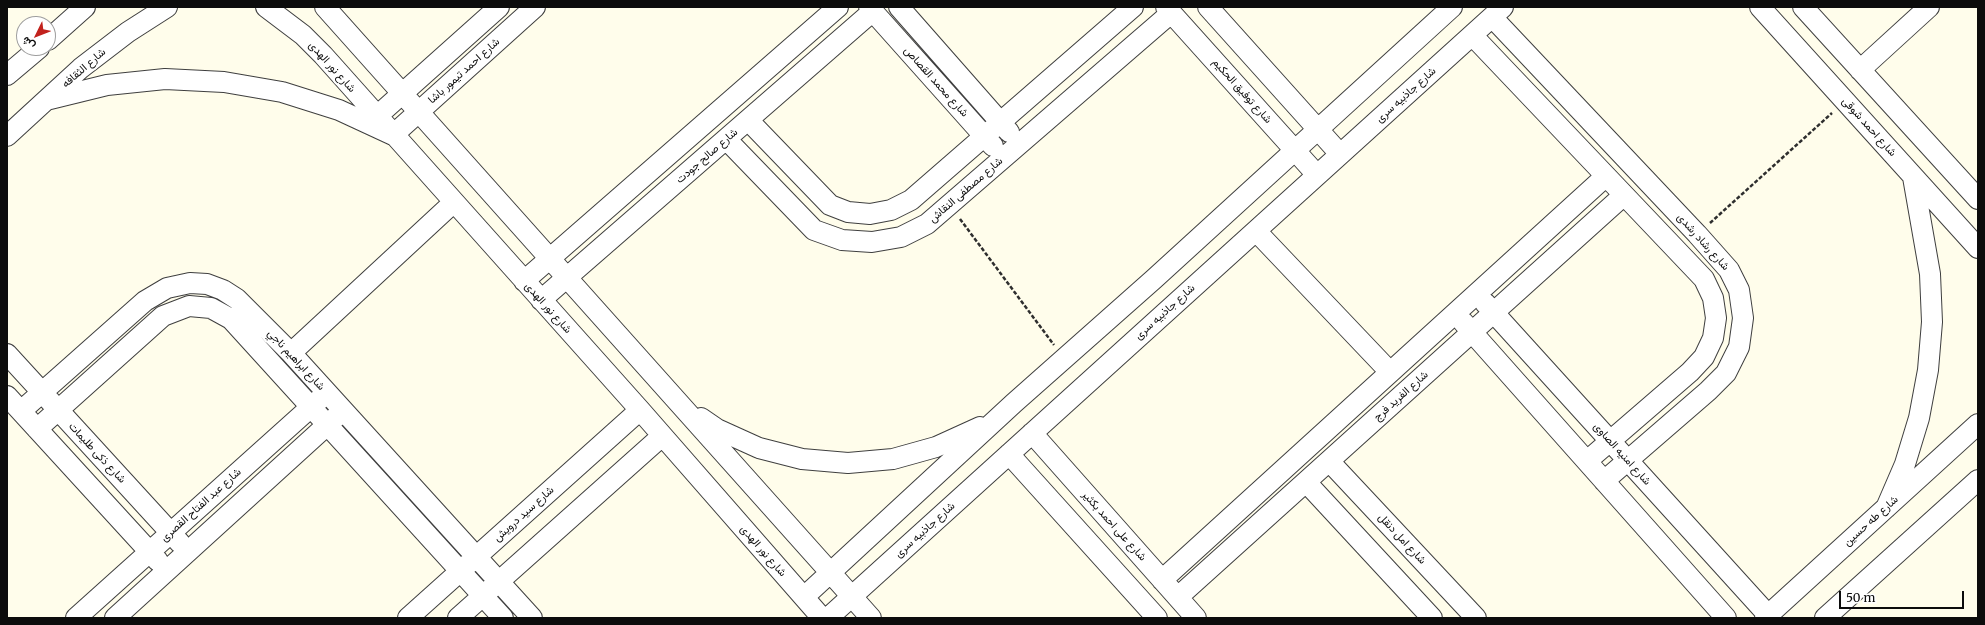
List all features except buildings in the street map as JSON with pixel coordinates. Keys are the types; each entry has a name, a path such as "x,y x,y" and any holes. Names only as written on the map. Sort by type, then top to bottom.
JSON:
{"street":[{"path":"56,33 85,7"},
{"name":"شارع الثقافه","path":"7,136 50,99 87,63 128,32 167,7"},
{"name":"شارع نور الهدى","path":"266,7 303,35 640,410 822,618"},
{"path":"325,7 871,618"},
{"path":"376,117 498,7"},
{"name":"شارع احمد تيمور باشا","path":"393,135 535,7"},
{"path":"524,281 838,7"},
{"name":"شارع محمد القصاص","path":"899,7 1019,144"},
{"path":"748,120 830,205 848,212 870,214 891,210 911,200 1133,7"},
{"path":"1208,7 1340,154"},
{"path":"804,597 1014,403 1154,279 1452,7"},
{"name":"شارع احمد شوقى","path":"1760,7 1978,248"},
{"path":"1803,7 1976,195"},
{"path":"1860,70 1929,7"},
{"name":"شارع محمد القصاص","path":"871,9 1003,158"},
{"name":"شارع صالح جودت","path":"541,300 748,120 871,9"},
{"name":"شارع مصطفى النقاش","path":"698,129 721,143 814,230 842,240 872,242 901,237 927,224 1169,10"},
{"name":"شارع توفيق الحكيم","path":"1169,10 1317,175"},
{"name":"شارع جاذبيه سرى","path":"828,618 1498,12"},
{"name":"شارع رشاد رشدى","path":"1498,12 1729,270 1739,290 1743,318 1739,347 1726,372 1604,481"},
{"path":"1472,35 1704,279 1713,298 1716,318 1713,338 1704,357 1690,372 1587,461"},
{"path":"7,75 30,56"},
{"path":"50,99 107,85 166,79 224,82 282,92 339,110 393,135"},
{"path":"1162,580 1606,176"},
{"path":"1886,508 1905,464 1919,418 1928,370 1932,322 1930,274 1913,177"},
{"name":"شارع الفريد فرج","path":"1178,597 1624,195"},
{"path":"291,353 454,202"},
{"path":"842,240 848,212"},
{"path":"1256,231 1390,372"},
{"path":"1678,252 1697,234"},
{"path":"1154,279 1175,304"},
{"path":"189,306 190,283"},
{"name":"شارع ابراهيم ناجي","path":"21,410 145,301 167,288 190,283 207,284 223,290 233,296 291,353 532,618"},
{"name":"شارع امنيه الصاوى","path":"1476,294 1628,460 1767,617"},
{"name":"شارع ابراهيم ناجي","path":"37,429 163,316 189,306 211,308 231,319 503,618"},
{"path":"1455,313 1726,618"},
{"name":"شارع ذكى طليمات","path":"7,354 188,551"},
{"name":"شارع عبد الفتاح القصرى","path":"76,618 326,392"},
{"path":"7,396 167,571"},
{"path":"680,403 717,429 759,448 802,459 848,463 892,459 936,447 977,428 1014,403"},
{"name":"شارع سيد درويش","path":"408,618 640,410"},
{"path":"115,618 343,411"},
{"name":"شارع طه حسين","path":"1767,617 1978,424"},
{"name":"شارع على احمد بكثير","path":"1032,433 1196,618"},
{"path":"458,618 662,436"},
{"path":"1009,454 1157,618"},
{"name":"شارع امل دنقل","path":"1329,461 1476,618"},
{"path":"1825,618 1978,480"},
{"path":"1306,482 1425,616"}],"path":[{"path":"1697,234 1846,101"},
{"path":"949,204 1065,359"}]}
